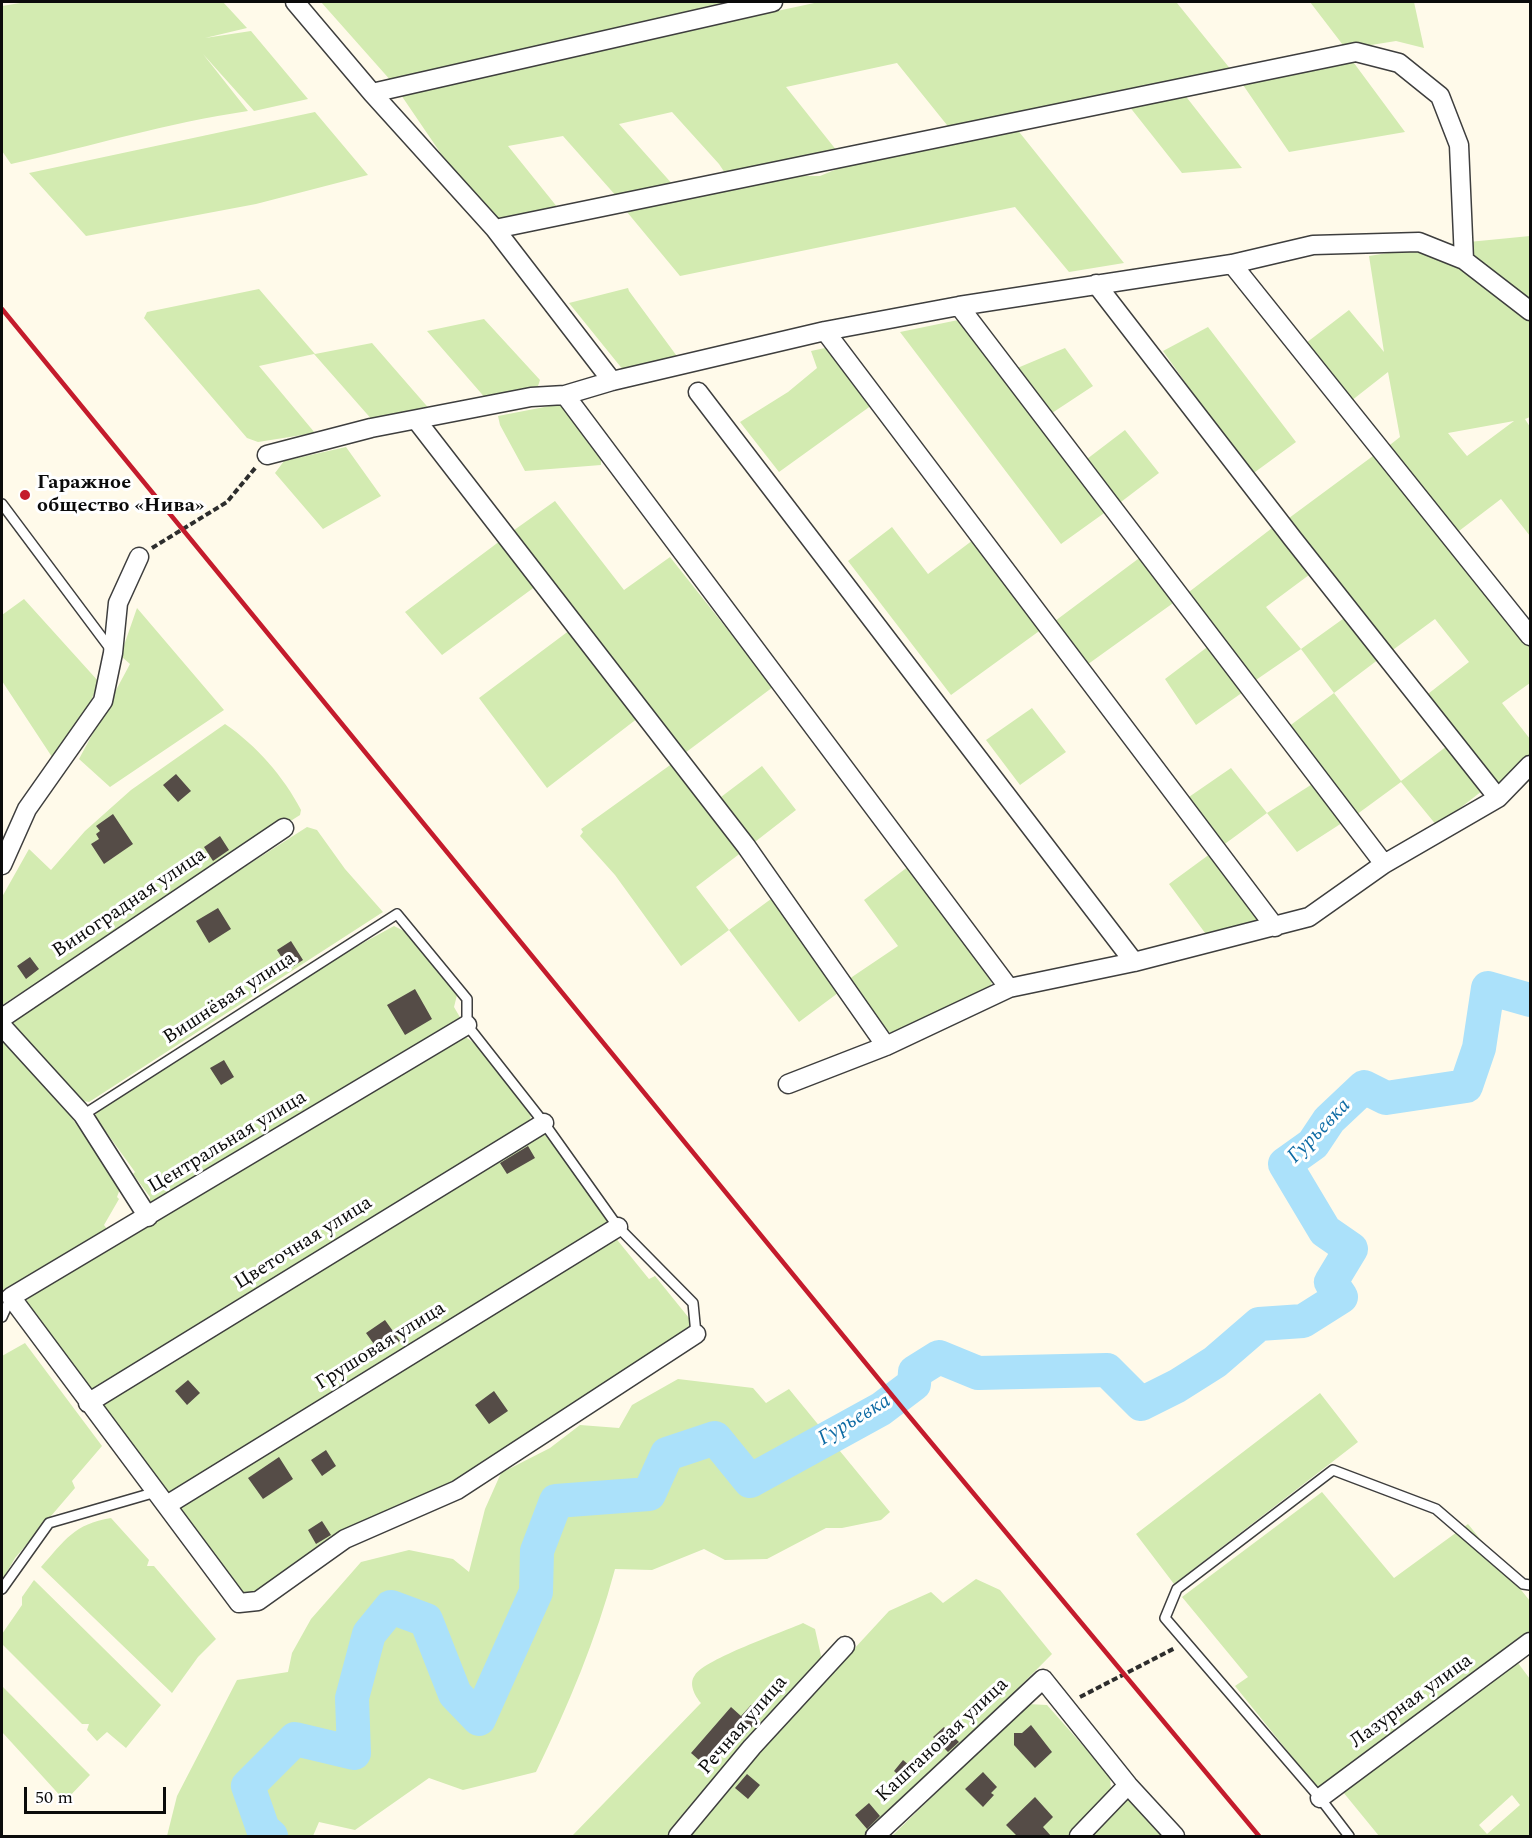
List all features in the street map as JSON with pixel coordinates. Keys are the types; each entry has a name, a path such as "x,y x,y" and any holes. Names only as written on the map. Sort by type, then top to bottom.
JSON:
{"street":[{"path":"295,2 372,93 495,229 612,381"},
{"path":"372,93 773,2"},
{"path":"495,229 1356,52 1399,63 1440,96 1459,145 1464,260"},
{"path":"267,455 371,428 531,398 565,395 612,381 825,331 959,306 1232,264 1313,245 1419,243 1464,260 1530,311"},
{"path":"1232,264 1530,636"},
{"path":"1096,284 1293,539 1498,798"},
{"path":"959,306 1384,864"},
{"path":"825,331 1275,927"},
{"path":"698,392 1134,962"},
{"path":"565,395 1009,988"},
{"path":"417,421 746,846 886,1046"},
{"path":"2,865 27,809 103,700 113,652 118,603 139,557"},
{"path":"788,1084 886,1046 1009,988 1134,962 1310,917 1384,864 1498,798 1530,765"},
{"name":"Виноградная улица","path":"2,1018 285,828"},
{"name":"Центральная улица","path":"6,1301 467,1025"},
{"path":"2,1026 83,1115 148,1217"},
{"name":"Цветочная улица","path":"88,1403 544,1123"},
{"name":"Грушовая улица","path":"161,1498 618,1227"},
{"path":"6,1301 161,1498 238,1603 258,1601 345,1539 457,1490 696,1334"},
{"name":"Лазурная улица","path":"1320,1798 1530,1642"},
{"name":"Речная улица","path":"678,1836 752,1747 845,1646"},
{"name":"Каштановая улица","path":"875,1836 1043,1679 1064,1705"},
{"path":"1064,1705 1128,1785 1175,1836"},
{"path":"1079,1836 1128,1785"}],"lane":[{"path":"2,504 113,652"},
{"name":"Вишнёвая улица","path":"83,1115 397,914 467,999 467,1025"},
{"path":"467,1025 544,1123 618,1227 693,1303 696,1334"},
{"path":"2,1317 6,1301"},
{"path":"1348,1836 1320,1798 1165,1618 1178,1589 1333,1470 1436,1509 1523,1584 1530,1585"},
{"path":"2,1589 50,1522 161,1498"}],"path":[{"path":"139,557 227,501 267,455"},
{"path":"1064,1705 1186,1643"}],"green space":[{"path":"26,2 223,2 247,28 205,38 251,31 308,99 254,111 203,54 248,111 159,128 11,164 2,151 2,6"},
{"path":"321,2 751,2 392,82"},
{"path":"819,2 1181,2 1177,3 1232,71 951,130 897,63 786,87 837,151 727,176 672,112 619,124 674,186 617,197 563,136 508,146 558,208 501,221 448,164 399,92"},
{"path":"1310,2 1414,2 1424,48 1396,41 1346,49"},
{"path":"1351,59 1405,132 1289,152 1241,82"},
{"path":"1184,94 1242,168 1182,173 1129,106"},
{"path":"315,112 368,175 256,204 86,236 29,173"},
{"path":"1016,128 1124,263 1069,272 1015,207 680,276 627,212 793,176 820,176 849,164"},
{"path":"1530,236 1530,417 1525,419 1530,427 1530,536 1501,499 1455,534 1386,448 1400,437 1388,372 1351,401 1306,343 1349,310 1384,352 1369,256 1438,245","holes":["1514,421 1467,456 1448,433"]},
{"path":"628,288 679,359 624,371 569,303"},
{"path":"259,289 315,354 372,343 432,412 374,422 314,354 259,366 315,433 258,442 247,438 144,318 147,312"},
{"path":"484,319 540,380 537,389 487,400 427,331"},
{"path":"963,319 1107,511 1061,544 900,332"},
{"path":"1208,327 1296,442 1251,475 1163,351"},
{"path":"825,348 835,354 872,405 779,472 740,422 788,392 817,368 811,351"},
{"path":"1065,348 1093,386 1049,415 1015,369"},
{"path":"560,404 568,406 601,456 601,465 525,471 500,425 498,416"},
{"path":"1125,430 1159,473 1117,505 1083,462"},
{"path":"346,447 381,496 323,529 275,473 284,461"},
{"path":"1377,453 1530,648 1530,683 1502,703 1530,739 1530,754 1501,786 1457,739 1424,697 1469,662 1435,619 1390,652 1285,521"},
{"path":"555,501 624,590 670,557 773,687 681,756 510,533"},
{"path":"1276,525 1313,572 1266,607 1301,649 1253,682 1185,595"},
{"path":"892,527 928,574 973,540 1042,629 951,695 848,561"},
{"path":"500,541 536,586 442,655 405,612"},
{"path":"1142,556 1176,601 1084,667 1051,624"},
{"path":"24,599 99,682 83,719 54,760 2,681 2,615"},
{"path":"137,608 224,710 110,787 79,759 130,664 122,657 122,651"},
{"path":"1347,616 1379,659 1334,693 1301,649"},
{"path":"570,630 638,718 547,788 479,698"},
{"path":"1210,645 1246,690 1196,725 1165,679"},
{"path":"1334,693 1401,781 1447,746 1482,791 1437,826 1401,782 1356,815 1288,727"},
{"path":"1032,708 1066,752 1020,785 986,740"},
{"path":"225,724 248,742 278,774 301,810 300,815 2,1005 2,897 29,849 51,870 85,831 131,790"},
{"path":"673,763 742,852 696,887 729,930 681,966 615,875 580,836 583,832 581,829"},
{"path":"762,766 796,810 751,845 717,800"},
{"path":"1231,768 1267,813 1222,846 1186,799"},
{"path":"1317,781 1345,821 1297,852 1267,813"},
{"path":"307,827 317,830 345,869 383,912 89,1102 83,1101 12,1023 15,1014"},
{"path":"1214,851 1234,876 1254,908 1256,925 1208,937 1169,884"},
{"path":"909,866 993,978 990,989 896,1035 886,1030 849,979 898,946 864,900"},
{"path":"775,896 842,990 799,1022 729,930"},
{"path":"394,926 404,931 457,995 454,1007 461,1019 154,1202 150,1201 150,1197 133,1174 135,1172 96,1118 96,1113 352,949"},
{"path":"461,1034 481,1050 499,1070 531,1113 530,1123 91,1392 29,1308 26,1301 30,1296"},
{"path":"2,1039 62,1100 66,1110 121,1186 117,1197 119,1199 104,1225 107,1229 2,1295"},
{"path":"537,1133 545,1134 607,1215 607,1224 169,1495 100,1404"},
{"path":"614,1236 649,1279 655,1276 693,1323 666,1346 549,1428 253,1596 241,1595 175,1507"},
{"path":"25,1343 102,1446 72,1481 75,1488 15,1558 2,1581 2,1356"},
{"path":"678,1379 753,1388 766,1403 789,1389 890,1512 881,1520 842,1528 826,1528 767,1559 725,1560 704,1549 652,1570 615,1569 580,1672 536,1772 463,1790 429,1778 355,1830 319,1822 313,1836 167,1836 177,1796 237,1680 288,1672 292,1653 311,1619 361,1562 409,1550 453,1559 469,1572 485,1509 501,1473 550,1448 580,1425 619,1428 632,1405"},
{"path":"1320,1393 1358,1442 1174,1584 1136,1534"},
{"path":"1322,1492 1394,1578 1468,1524 1530,1601 1530,1636 1323,1789 1314,1784 1235,1686 1248,1677 1182,1597"},
{"path":"111,1518 149,1560 147,1566 154,1566 216,1639 198,1657 172,1693 41,1567 64,1541 79,1529 88,1524"},
{"path":"976,1579 1000,1590 1052,1654 872,1836 688,1836 746,1766 889,1611 931,1592 943,1603"},
{"path":"34,1580 161,1705 126,1748 107,1732 97,1741 87,1730 89,1724 82,1724 2,1644 2,1634 22,1605 22,1597"},
{"path":"803,1623 815,1629 822,1660 673,1836 572,1836 701,1703 692,1686 695,1675 713,1661"},
{"path":"1518,1663 1530,1679 1530,1836 1379,1836 1343,1792","holes":["1512,1795 1520,1805 1487,1834 1479,1825"]},
{"path":"2,1686 90,1775 65,1801 2,1732"},
{"path":"1027,1704 1047,1705 1110,1776 1111,1791 1068,1836 892,1836"},
{"path":"1132,1799 1166,1836 1089,1836 1123,1800"}],"building":[{"path":"176,774 191,791 178,802 163,785"},
{"path":"113,814 133,844 104,864 91,844 99,839 96,834 100,831 96,826"},
{"path":"220,836 229,850 213,861 204,847"},
{"path":"218,908 231,929 209,943 196,921"},
{"path":"291,941 303,960 289,969 277,950"},
{"path":"30,957 39,969 26,979 17,966"},
{"path":"415,989 432,1019 405,1035 387,1005"},
{"path":"224,1060 234,1077 221,1085 210,1068"},
{"path":"528,1146 535,1158 507,1174 500,1163"},
{"path":"385,1320 400,1341 381,1354 366,1333"},
{"path":"188,1380 200,1393 187,1405 175,1391"},
{"path":"494,1391 508,1411 489,1424 475,1405"},
{"path":"326,1450 336,1466 322,1476 311,1460"},
{"path":"279,1457 293,1479 263,1499 248,1478"},
{"path":"322,1521 331,1535 316,1544 308,1530"},
{"path":"751,1705 762,1715 745,1735 740,1731 708,1768 691,1753 731,1707 741,1716"},
{"path":"1031,1725 1052,1752 1035,1768 1014,1745 1014,1733 1022,1733"},
{"path":"944,1727 959,1742 948,1752 933,1737"},
{"path":"903,1760 916,1771 906,1782 894,1771"},
{"path":"983,1772 997,1787 991,1793 994,1795 983,1807 965,1789"},
{"path":"747,1774 760,1785 748,1799 735,1788"},
{"path":"1035,1797 1053,1817 1043,1827 1051,1836 1017,1836 1006,1825"},
{"path":"869,1803 880,1816 867,1829 855,1815"}],"waterway":[{"name":"Гурьевка","path":"271,1836 263,1829 248,1786 295,1739 354,1753 352,1698 369,1634 391,1607 426,1620 455,1694 479,1719 536,1592 537,1551 556,1501 649,1494 667,1454 715,1438 750,1481 881,1409 914,1384 915,1372 939,1357 978,1373 1107,1370 1141,1404 1177,1386 1215,1362 1259,1324 1303,1321 1341,1297 1331,1282 1351,1249 1325,1231 1285,1164 1313,1144 1329,1120 1364,1087 1386,1098 1466,1086 1479,1048 1488,988 1530,1000"}],"railway":[{"path":"2,309 909,1416 1259,1836"}],"place":[{"name":"Гаражное общество «Нива»","path":"25,495"}]}
